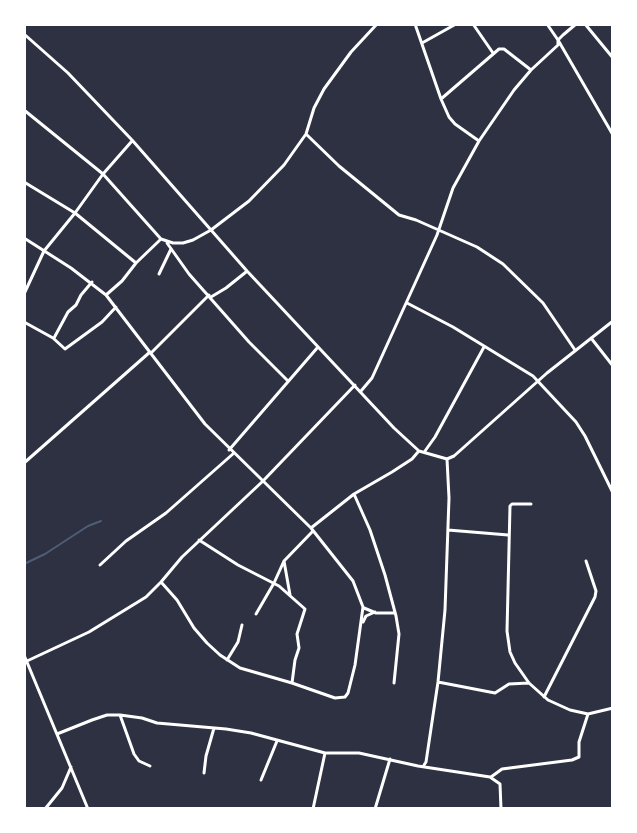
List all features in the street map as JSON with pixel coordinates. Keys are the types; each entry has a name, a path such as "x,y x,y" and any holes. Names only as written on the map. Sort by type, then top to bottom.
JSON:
{"street":[{"path":"24,110 103,174 161,239 173,243 193,240 249,201 284,165 306,134 324,89 351,52 377,24"},
{"path":"415,24 449,117 479,141"},
{"path":"422,43 456,24"},
{"path":"473,24 493,53"},
{"path":"547,24 613,135"},
{"path":"361,391 372,378 439,229 453,188 479,141 531,70 576,24"},
{"path":"585,24 613,58"},
{"path":"24,34 68,73 132,140 247,271 394,428 422,452 447,459 454,456 538,381 613,321"},
{"path":"441,99 499,49 504,49 531,70"},
{"path":"306,134 392,211 477,247 503,264 543,303 575,351"},
{"path":"24,294 44,251 132,140"},
{"path":"24,182 75,213 136,263"},
{"path":"24,238 92,282 106,295 205,424 312,529 353,581 363,607 355,665 345,697 335,698 248,671 227,660 194,628 177,600 161,582"},
{"path":"106,295 161,239"},
{"path":"166,242 189,274 288,381"},
{"path":"159,274 171,249"},
{"path":"24,463 210,296 247,271"},
{"path":"53,338 68,312 92,282"},
{"path":"407,303 527,371 538,381 576,422 613,493"},
{"path":"24,322 67,348 102,322 116,307"},
{"path":"591,338 613,366"},
{"path":"229,450 318,346"},
{"path":"256,614 284,561 312,529 354,494 422,452 435,437 484,347"},
{"path":"27,661 89,632 146,597 172,567 263,481 355,385"},
{"path":"100,565 126,541 166,513 234,453"},
{"path":"423,766 438,682 445,610 449,498 447,459"},
{"path":"354,494 370,530 395,613 399,634 394,683"},
{"path":"531,504 512,504 507,631 510,652 529,683 548,700 588,714 613,708"},
{"path":"448,530 509,535"},
{"path":"199,540 274,583 305,609 297,634 299,648 292,683"},
{"path":"284,561 290,595"},
{"path":"544,697 595,597 596,591 586,561"},
{"path":"363,607 375,612 395,613"},
{"path":"361,624 366,616 375,612"},
{"path":"227,660 238,642 242,625"},
{"path":"24,655 88,809"},
{"path":"438,682 495,693 509,684 529,683"},
{"path":"490,777 502,769 579,757 579,742 588,714"},
{"path":"57,734 107,715 251,733 325,753 359,753 490,777 500,784 501,809"},
{"path":"120,715 134,754 139,761 150,766"},
{"path":"204,773 214,728"},
{"path":"261,780 277,741"},
{"path":"313,809 325,753"},
{"path":"375,809 390,759"},
{"path":"45,809 62,788 71,767"}],"waterway":[{"path":"24,564 101,521"}]}
